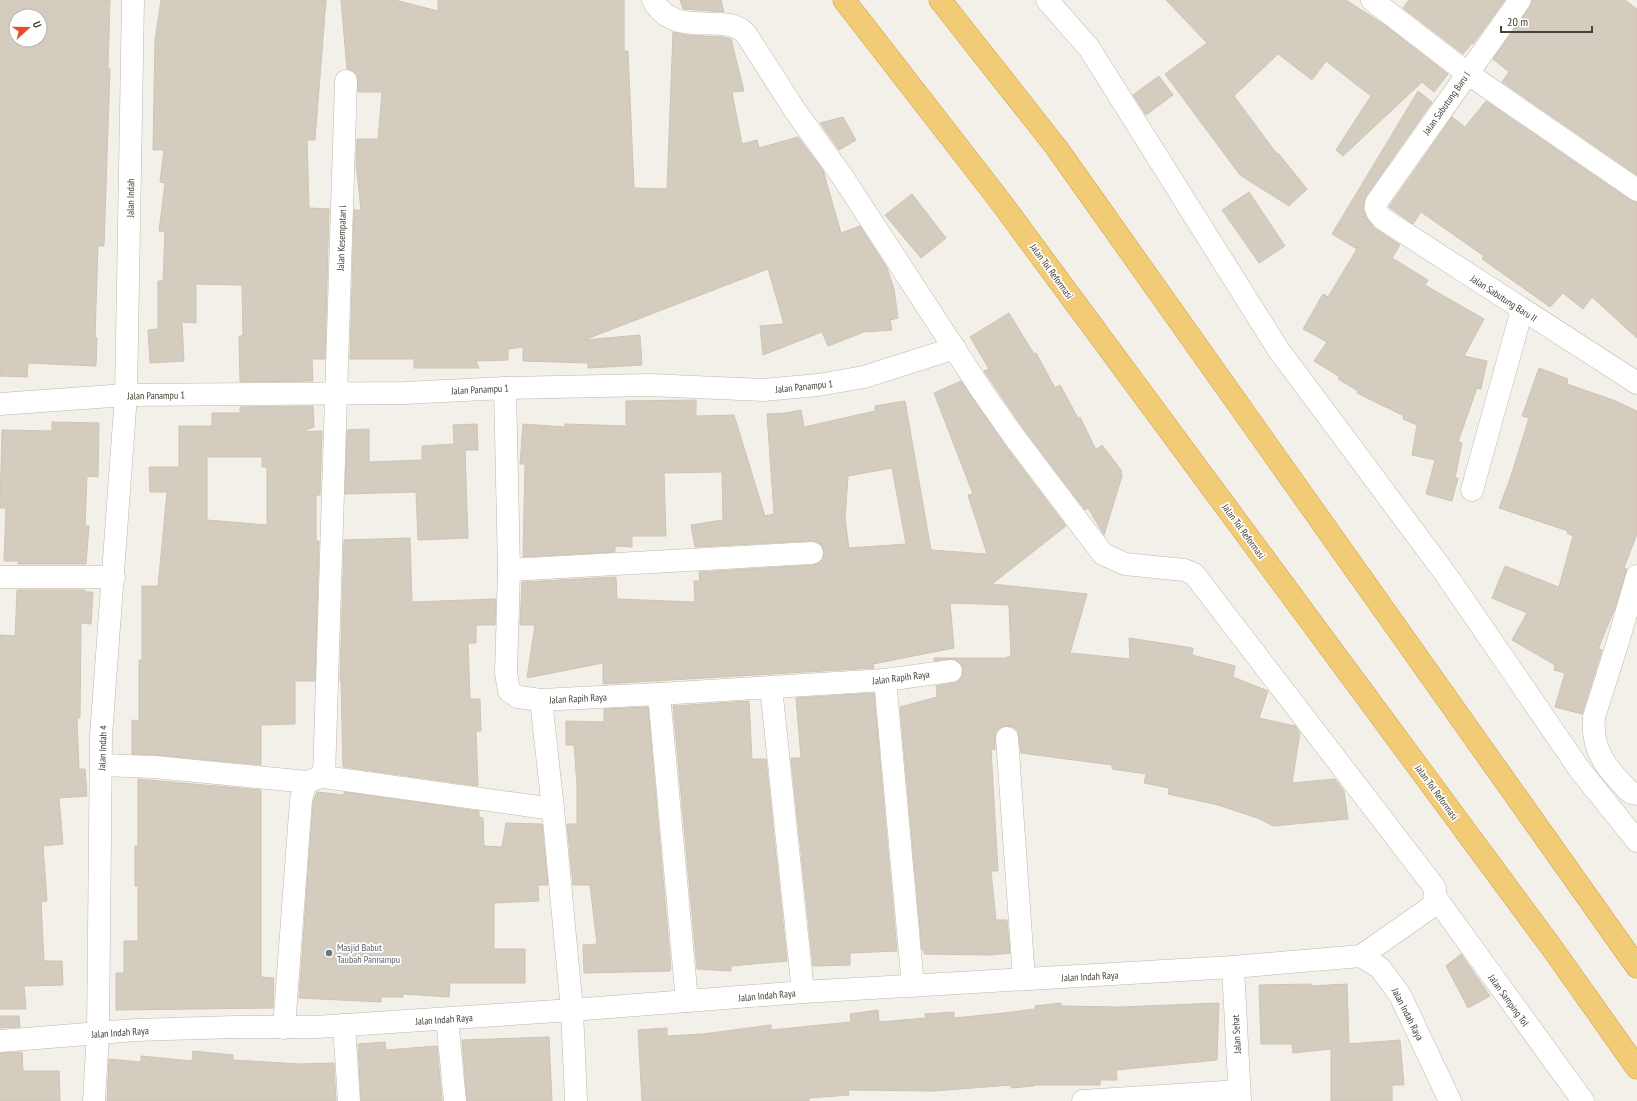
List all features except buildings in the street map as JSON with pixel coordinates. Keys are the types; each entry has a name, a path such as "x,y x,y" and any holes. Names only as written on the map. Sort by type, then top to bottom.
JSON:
{"highway":[{"name":"Jalan Tol Reformasi","path":"844,0 1002,204 1548,942 1637,1068"},
{"path":"940,0 1056,146 1637,967"},
{"path":"1603,919 1637,963"}],"street":[{"name":"Jalan Indah","path":"126,395 133,0"},
{"name":"Jalan Samping Tol","path":"652,0 656,6 677,21 724,24 737,27 746,34 796,112 842,176 1015,438 1104,554 1125,564 1184,570 1194,574 1435,888 1436,898 1583,1101"},
{"path":"1047,0 1089,48 1278,350 1447,576 1580,770 1637,841"},
{"path":"1372,0 1467,74 1637,190"},
{"name":"Jalan Sabutung Baru I","path":"1375,208 1376,203 1520,0"},
{"name":"Jalan Kesempatan l","path":"284,1028 301,800 304,788 316,780 335,394 346,81"},
{"name":"Jalan Sabutung Baru II","path":"1375,208 1378,214 1383,218 1522,310 1637,383"},
{"path":"1472,490 1522,310"},
{"name":"Jalan Panampu 1","path":"0,404 126,395 404,393 504,388 650,385 763,390 818,385 864,377 955,348"},
{"name":"Jalan Rapih Raya","path":"504,388 508,570 506,673 509,691 518,697 540,700 659,694 885,680 951,671"},
{"name":"Jalan Indah 4","path":"94,1101 98,1034 102,736 126,395"},
{"path":"508,570 812,553"},
{"path":"1637,576 1618,646 1594,717 1593,729 1596,746 1602,759 1631,793 1637,794"},
{"path":"0,577 114,577"},
{"path":"885,680 913,986"},
{"path":"771,687 803,992"},
{"path":"659,694 687,1001"},
{"path":"540,700 553,809 572,1010 576,1101"},
{"path":"1007,738 1024,980"},
{"path":"101,765 155,767 316,780 553,809"},
{"path":"1361,956 1434,904 1436,898"},
{"name":"Jalan Indah Raya","path":"0,1041 136,1030 234,1027 284,1028 447,1019 803,992 1233,967 1361,956 1380,968 1400,995 1450,1101"},
{"name":"Jalan Sehat","path":"1233,967 1240,1096"},
{"path":"447,1019 455,1101"},
{"path":"344,1025 349,1101"},
{"path":"1083,1101 1240,1096"}],"place":[{"name":"Masjid Babut Taubah Pannampu","path":"329,953"}]}
